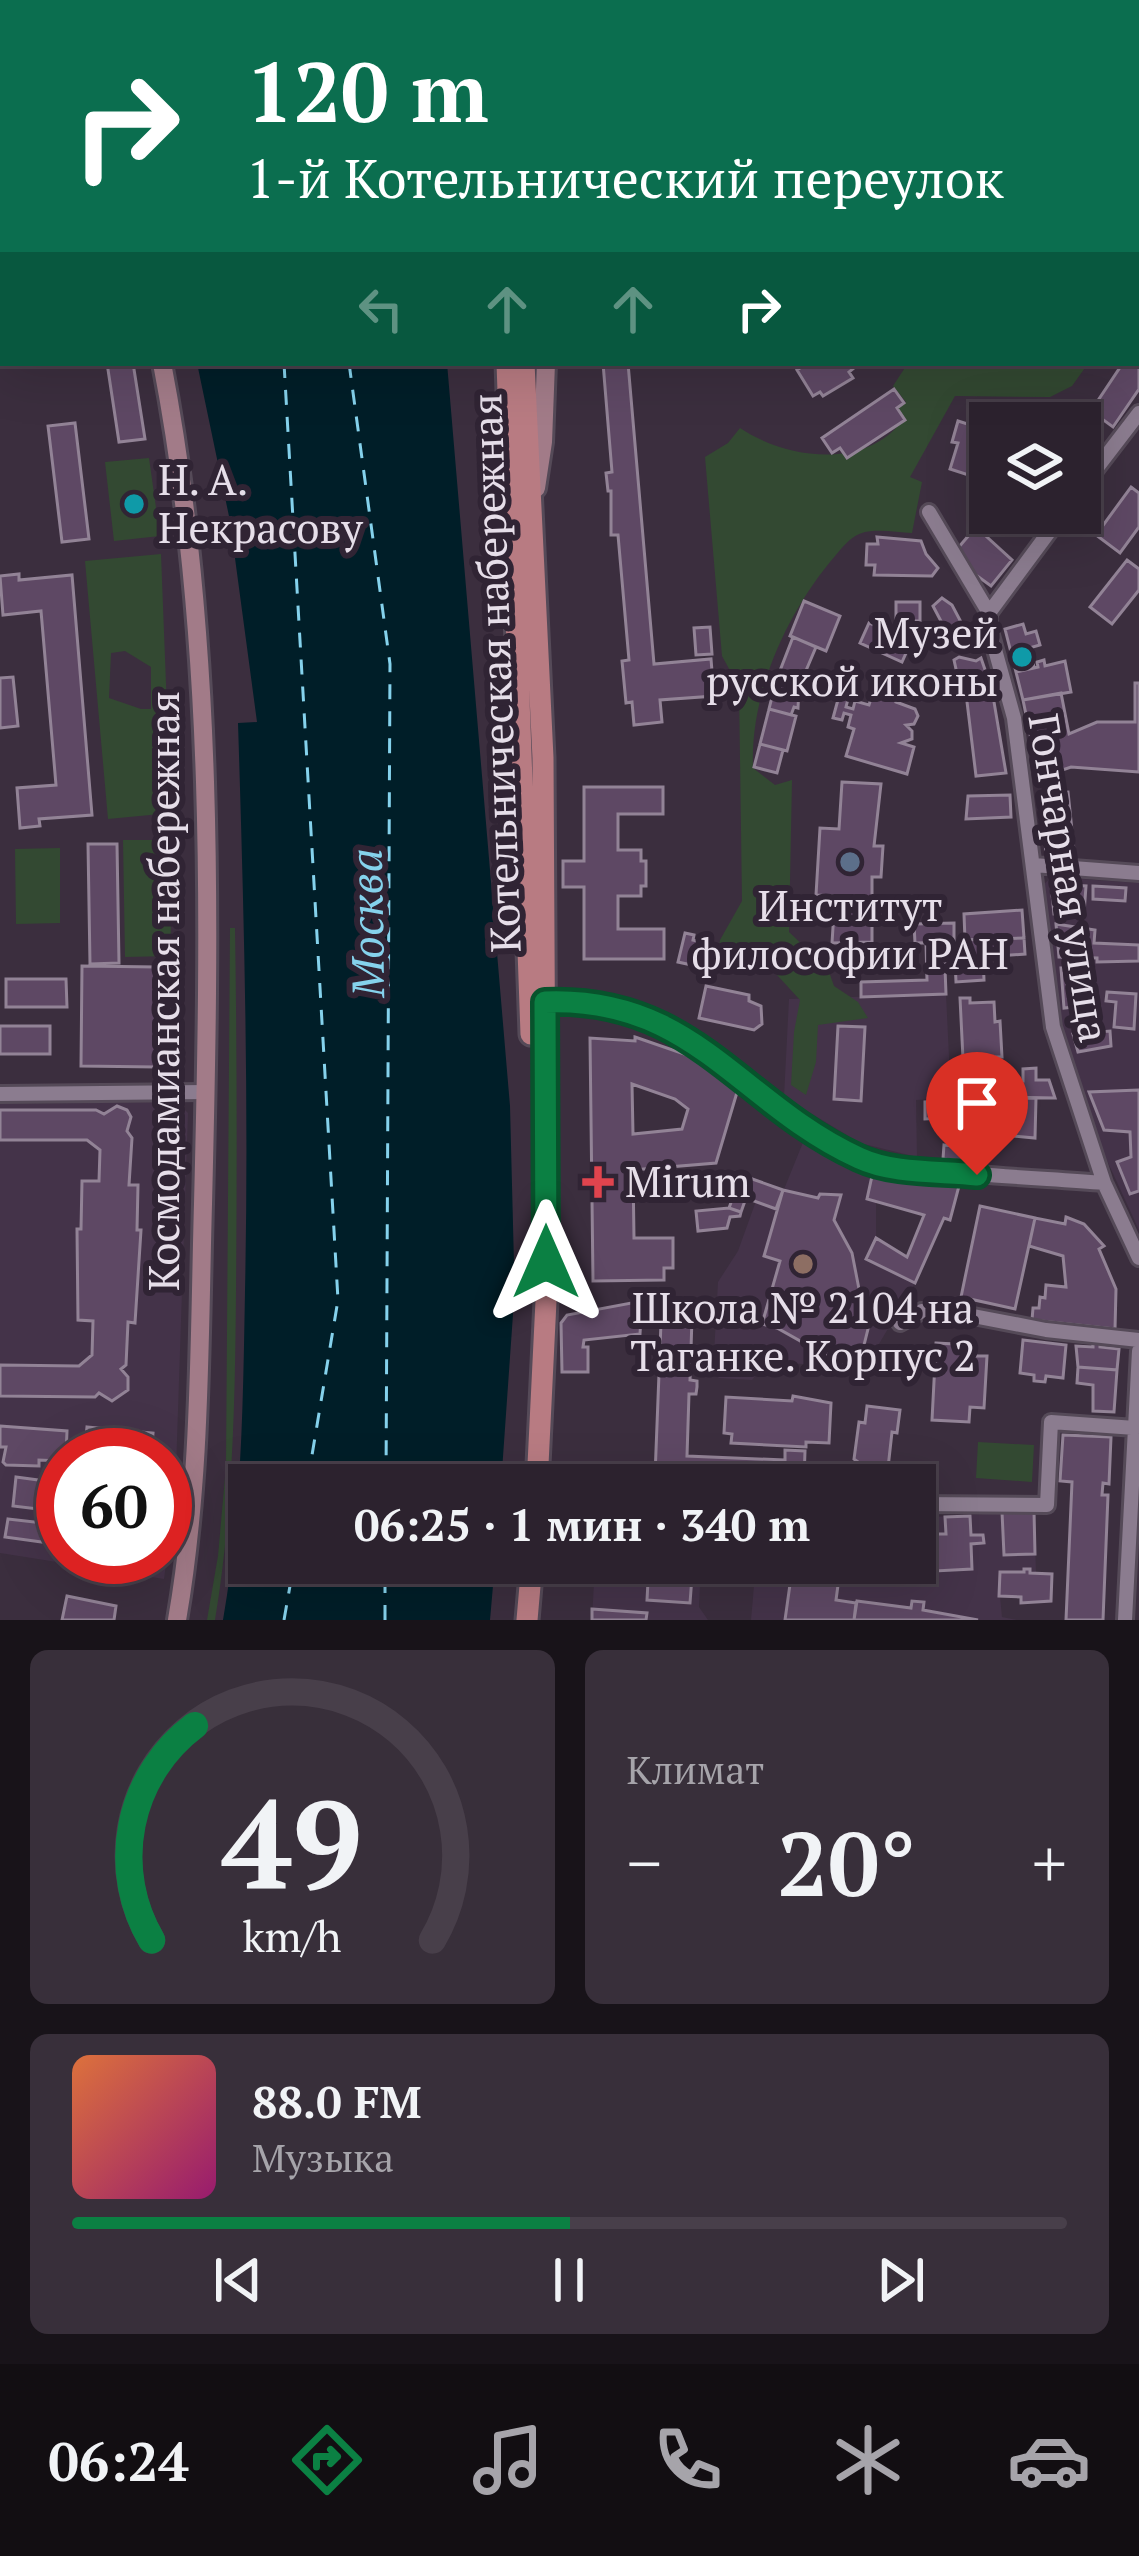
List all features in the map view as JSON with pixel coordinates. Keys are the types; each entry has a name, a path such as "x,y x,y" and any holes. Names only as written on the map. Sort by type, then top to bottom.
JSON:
{"main road":[{"name":"Космодамианская набережная","path":"163,366 180,465 198,643 205,1092 195,1494 177,1620"},
{"name":"Котельническая набережная","path":"507,366 538,1003 546,1301 538,1464"},
{"name":"Котельническая набережная","path":"524,366 543,758 535,1303 525,1464"},
{"path":"533,511 543,442 546,366"},
{"path":"515,1620 518,1584"},
{"path":"527,1620 530,1584"}],"street":[{"path":"1101,463 1139,413"},
{"name":"Гончарная улица","path":"929,512 989,613 1014,718 1053,1027 1104,1183 1139,1258"},
{"path":"989,613 1047,534"},
{"path":"1033,865 1139,872"},
{"path":"538,1003 578,1002 634,1012 706,1049 787,1115 871,1163 1104,1183"},
{"path":"0,1094 205,1092"},
{"path":"900,1323 922,1311 942,1310 1026,1327 1139,1340"},
{"path":"1125,1620 1139,1351"},
{"path":"936,1504 1047,1505 1051,1422 1135,1427"}],"shaded area":[{"path":"1052,877 1139,883 1139,1230 1098,1141 1062,1026 1044,884"},
{"path":"946,994 951,1098 916,1100 917,1157 860,1143 784,1097 789,999"},
{"path":"177,1102 188,1113 177,1428 36,1428 36,1559 0,1553 0,1104"},
{"name":"Школа № 2104 на Таганке. Корпус 2","path":"804,1140 872,1176 867,1199 876,1202 876,1238 866,1259 915,1283 863,1371 857,1373 841,1364 778,1362 774,1370 761,1369 752,1380 719,1378 713,1372 718,1282 738,1251 756,1201 776,1209"},
{"path":"1034,1511 1036,1572 1052,1574 1051,1601 1021,1603 1021,1597 1000,1596 1002,1617 1017,1620 751,1620 754,1584 936,1584 936,1517"},
{"path":"594,1584 700,1584 699,1607 708,1620 592,1620"}],"green space":[{"path":"906,366 1086,366 1072,386 1050,397 955,396 910,477 922,482 912,533 870,531 850,540 799,607 774,658 757,713 753,768 775,785 792,780 789,932 828,969 834,986 858,1002 868,1018 818,1025 816,1062 806,1095 791,1085 800,1000 766,963 718,956 720,940 742,901 739,687 722,656 705,457 728,443 740,428 802,452 847,453 868,447 902,421 898,409 906,402 893,386"},
{"path":"149,458 160,536 114,541 105,462"},
{"path":"161,554 171,813 108,819 85,561","holes":["125,651 151,667 151,709 109,698 111,653"]},
{"path":"123,840 170,840 171,956 125,957"},
{"path":"60,848 60,923 16,924 15,849"},
{"path":"230,928 235,928 234,1416 221,1579 215,1620 207,1620 226,1466"},
{"path":"978,1442 1034,1445 1032,1482 976,1478"}],"water":[{"name":"Москва","path":"198,366 447,366 510,1106 514,1264 506,1279 514,1300 502,1464 240,1464 246,1078 238,723 257,722 230,521"},
{"path":"228,1584 493,1584 490,1620 223,1620"}],"building":[{"path":"107,366 133,366 145,439 119,442"},
{"path":"603,366 628,366 654,664 711,659 714,696 660,700 662,722 634,725 632,702 626,703 622,661 629,660 618,535 611,535 606,473 612,472"},
{"path":"803,366 854,368 849,372 853,378 823,396 820,392 813,396 797,370"},
{"path":"1121,366 1139,367 1139,389 1113,427 1101,418 1101,402 1097,402"},
{"path":"894,389 904,403 897,408 905,420 847,458 840,448 832,453 822,438"},
{"path":"958,421 969,424 969,475 950,469 958,443 952,442"},
{"path":"75,423 89,539 62,542 48,426"},
{"path":"1131,487 1139,493 1139,527 1120,553 1096,535"},
{"path":"970,534 984,534 1012,560 991,586 969,570 958,548"},
{"path":"877,537 921,541 938,568 932,576 874,575 875,565 866,565 867,544 878,544"},
{"path":"1127,560 1139,569 1139,590 1112,624 1090,607"},
{"path":"19,574 19,580 72,575 92,815 39,819 40,826 20,828 17,788 56,785 41,611 3,615 0,576"},
{"path":"942,598 952,605 962,624 954,627 959,634 951,642 942,642 937,627 943,625 933,606"},
{"path":"804,601 840,616 826,651 790,636"},
{"path":"896,602 920,602 920,621 896,621"},
{"path":"869,623 911,642 902,662 860,643"},
{"name":"Музей русской иконы","path":"1023,624 1026,634 1036,631 1040,645 1029,648 1034,667 1016,672 1005,629"},
{"path":"710,627 712,654 696,655 694,628"},
{"path":"793,637 816,647 799,687 776,681"},
{"path":"981,658 992,690 1006,773 976,776 964,677 958,678 954,660"},
{"path":"1044,660 1045,666 1065,661 1071,692 1023,700 1016,672 1038,667 1037,662"},
{"path":"13,677 18,726 0,728 0,678"},
{"path":"893,680 901,683 896,702 915,709 918,716 914,724 906,725 912,739 901,743 914,747 907,774 846,756 854,729 848,727 851,715 833,718 839,696 848,699 846,707 853,709 855,701 869,705 875,686 890,690"},
{"path":"776,681 799,687 798,708 791,715 769,709"},
{"path":"1135,683 1139,683 1139,772 1071,767 1039,778 1023,700 1061,693 1069,734 1097,722 1135,722"},
{"path":"769,709 796,716 787,751 760,744"},
{"path":"760,744 783,750 777,773 754,767"},
{"name":"Институт философии РАН","path":"842,782 881,784 874,846 883,846 881,877 872,877 872,942 832,943 835,896 816,895 820,828 839,829"},
{"path":"584,787 663,787 663,814 618,814 618,850 641,850 646,886 641,886 641,896 618,896 618,929 664,929 664,959 584,959 584,887 563,887 563,861 584,861"},
{"path":"1068,792 1074,850 1046,853 1041,802 1054,801 1054,793"},
{"path":"1010,795 1011,817 966,819 968,796"},
{"path":"88,844 117,844 119,963 90,964"},
{"path":"1051,884 1086,886 1084,914 1054,914"},
{"path":"1093,886 1126,888 1125,901 1093,899"},
{"path":"1022,910 1024,938 965,940 964,914"},
{"path":"954,923 954,942 915,943 914,924"},
{"path":"1056,924 1095,930 1094,943 1139,945 1139,961 1059,957"},
{"path":"685,933 710,944 705,968 678,962"},
{"path":"1024,938 1025,954 983,957 984,980 956,982 955,960 963,959 961,940"},
{"path":"944,942 946,994 861,997 861,982 927,980 926,943"},
{"path":"82,966 157,967 156,1067 81,1066"},
{"path":"1093,966 1095,1005 1064,1008 1061,968"},
{"path":"6,979 66,979 67,1007 6,1007"},
{"path":"706,986 749,995 749,1001 761,1006 762,1024 754,1030 699,1018"},
{"path":"1107,992 1136,994 1134,1029 1114,1027 1116,1002 1106,1001"},
{"path":"960,998 970,998 970,1003 994,1002 1002,1057 996,1057 997,1078 964,1079"},
{"path":"0,1026 50,1026 50,1054 0,1054"},
{"path":"838,1026 865,1027 861,1101 834,1099"},
{"path":"1110,1031 1111,1046 1078,1052 1073,1034"},
{"path":"635,1037 696,1058 738,1089 716,1163 633,1170 634,1238 673,1238 673,1268 664,1268 664,1280 593,1281 590,1038 635,1041","holes":["632,1084 675,1099 688,1109 682,1129 633,1134"]},
{"path":"1036,1068 1036,1080 1049,1080 1055,1098 1009,1097 1008,1081 1023,1081 1023,1069"},
{"path":"1139,1090 1139,1191 1130,1194 1117,1162 1131,1157 1130,1132 1104,1130 1089,1092"},
{"path":"1036,1098 1035,1138 993,1134 993,1115 987,1116 986,1099"},
{"path":"986,1099 987,1116 925,1119 925,1102"},
{"path":"117,1106 131,1117 129,1185 138,1185 137,1230 141,1230 135,1323 128,1322 126,1365 121,1369 128,1377 128,1390 112,1401 99,1393 95,1397 0,1396 0,1365 79,1366 92,1355 93,1321 78,1320 77,1229 81,1229 82,1181 99,1181 100,1150 87,1140 0,1140 0,1110 96,1110 104,1114"},
{"path":"944,1145 973,1148 972,1162 943,1159"},
{"path":"741,1175 783,1190 776,1209 746,1198 741,1212 729,1208"},
{"path":"872,1176 959,1186 950,1220 944,1218 915,1283 866,1259 876,1238 907,1257 924,1215 867,1199"},
{"path":"783,1190 818,1198 820,1194 841,1195 834,1220 852,1253 859,1289 857,1319 870,1321 857,1373 762,1324 780,1261 764,1256"},
{"path":"980,1206 1035,1218 1015,1309 961,1297"},
{"path":"729,1208 741,1212 730,1217 727,1228 698,1231 696,1211"},
{"path":"1066,1217 1084,1224 1104,1246 1099,1249 1116,1289 1115,1329 1032,1320 1033,1308 1039,1308 1040,1297 1045,1298 1046,1285 1066,1287 1063,1256 1029,1246 1035,1218 1065,1224"},
{"path":"662,1297 700,1303 699,1318 692,1318 690,1380 697,1381 697,1387 696,1394 689,1394 687,1456 785,1460 785,1450 805,1451 805,1464 655,1464"},
{"path":"642,1301 640,1334 584,1340 588,1372 562,1372 561,1323 567,1315"},
{"path":"1023,1340 1066,1345 1063,1378 1046,1376 1045,1382 1034,1381 1034,1375 1020,1373"},
{"path":"1093,1342 1119,1349 1117,1370 1078,1367 1076,1346 1093,1347"},
{"path":"936,1343 973,1345 973,1356 987,1356 984,1408 970,1407 969,1422 932,1420"},
{"path":"1078,1367 1117,1370 1114,1412 1093,1411 1093,1385 1077,1383"},
{"path":"793,1396 831,1403 829,1443 806,1442 806,1447 731,1443 732,1434 724,1433 726,1397 792,1401"},
{"path":"867,1406 900,1410 888,1464 861,1464 854,1459 859,1422 865,1423"},
{"path":"0,1426 36,1429 36,1466 6,1465 6,1447 0,1447"},
{"path":"1063,1435 1111,1437 1109,1484 1103,1483 1102,1495 1108,1495 1103,1620 1066,1620 1072,1482 1060,1481"},
{"path":"16,1477 36,1480 36,1509 13,1506"},
{"path":"1034,1511 1035,1554 1004,1555 1002,1512"},
{"path":"970,1516 971,1535 983,1535 984,1543 971,1544 972,1569 936,1571 936,1534 946,1534 945,1517"},
{"path":"8,1519 36,1522 36,1541 5,1537"},
{"path":"1024,1569 1052,1574 1051,1601 1021,1603 1021,1597 999,1596 1000,1572"},
{"path":"648,1584 691,1584 690,1603 647,1600"},
{"path":"790,1584 838,1584 836,1600 856,1603 854,1620 785,1620"},
{"path":"67,1596 116,1606 114,1620 62,1620"},
{"path":"857,1601 911,1608 912,1601 924,1602 923,1610 978,1620 854,1620"},
{"path":"592,1609 647,1613 646,1620 592,1620"}],"ferry route":[{"path":"284,366 338,1300 311,1464"},
{"path":"349,366 390,664 386,1464"},
{"path":"284,1620 290,1584"},
{"path":"385,1584 385,1620"}],"place":[{"name":"Н. А. Некрасову","path":"134,504"},
{"name":"Музей русской иконы","path":"1022,657"},
{"name":"Институт философии РАН","path":"850,862"},
{"name":"Mirum","path":"598,1182"},
{"name":"Школа № 2104 на Таганке. Корпус 2","path":"803,1264"}],"route":[{"path":"546,1262 545,1002 604,1005 659,1022 706,1049 816,1135 871,1163 977,1175"}]}
